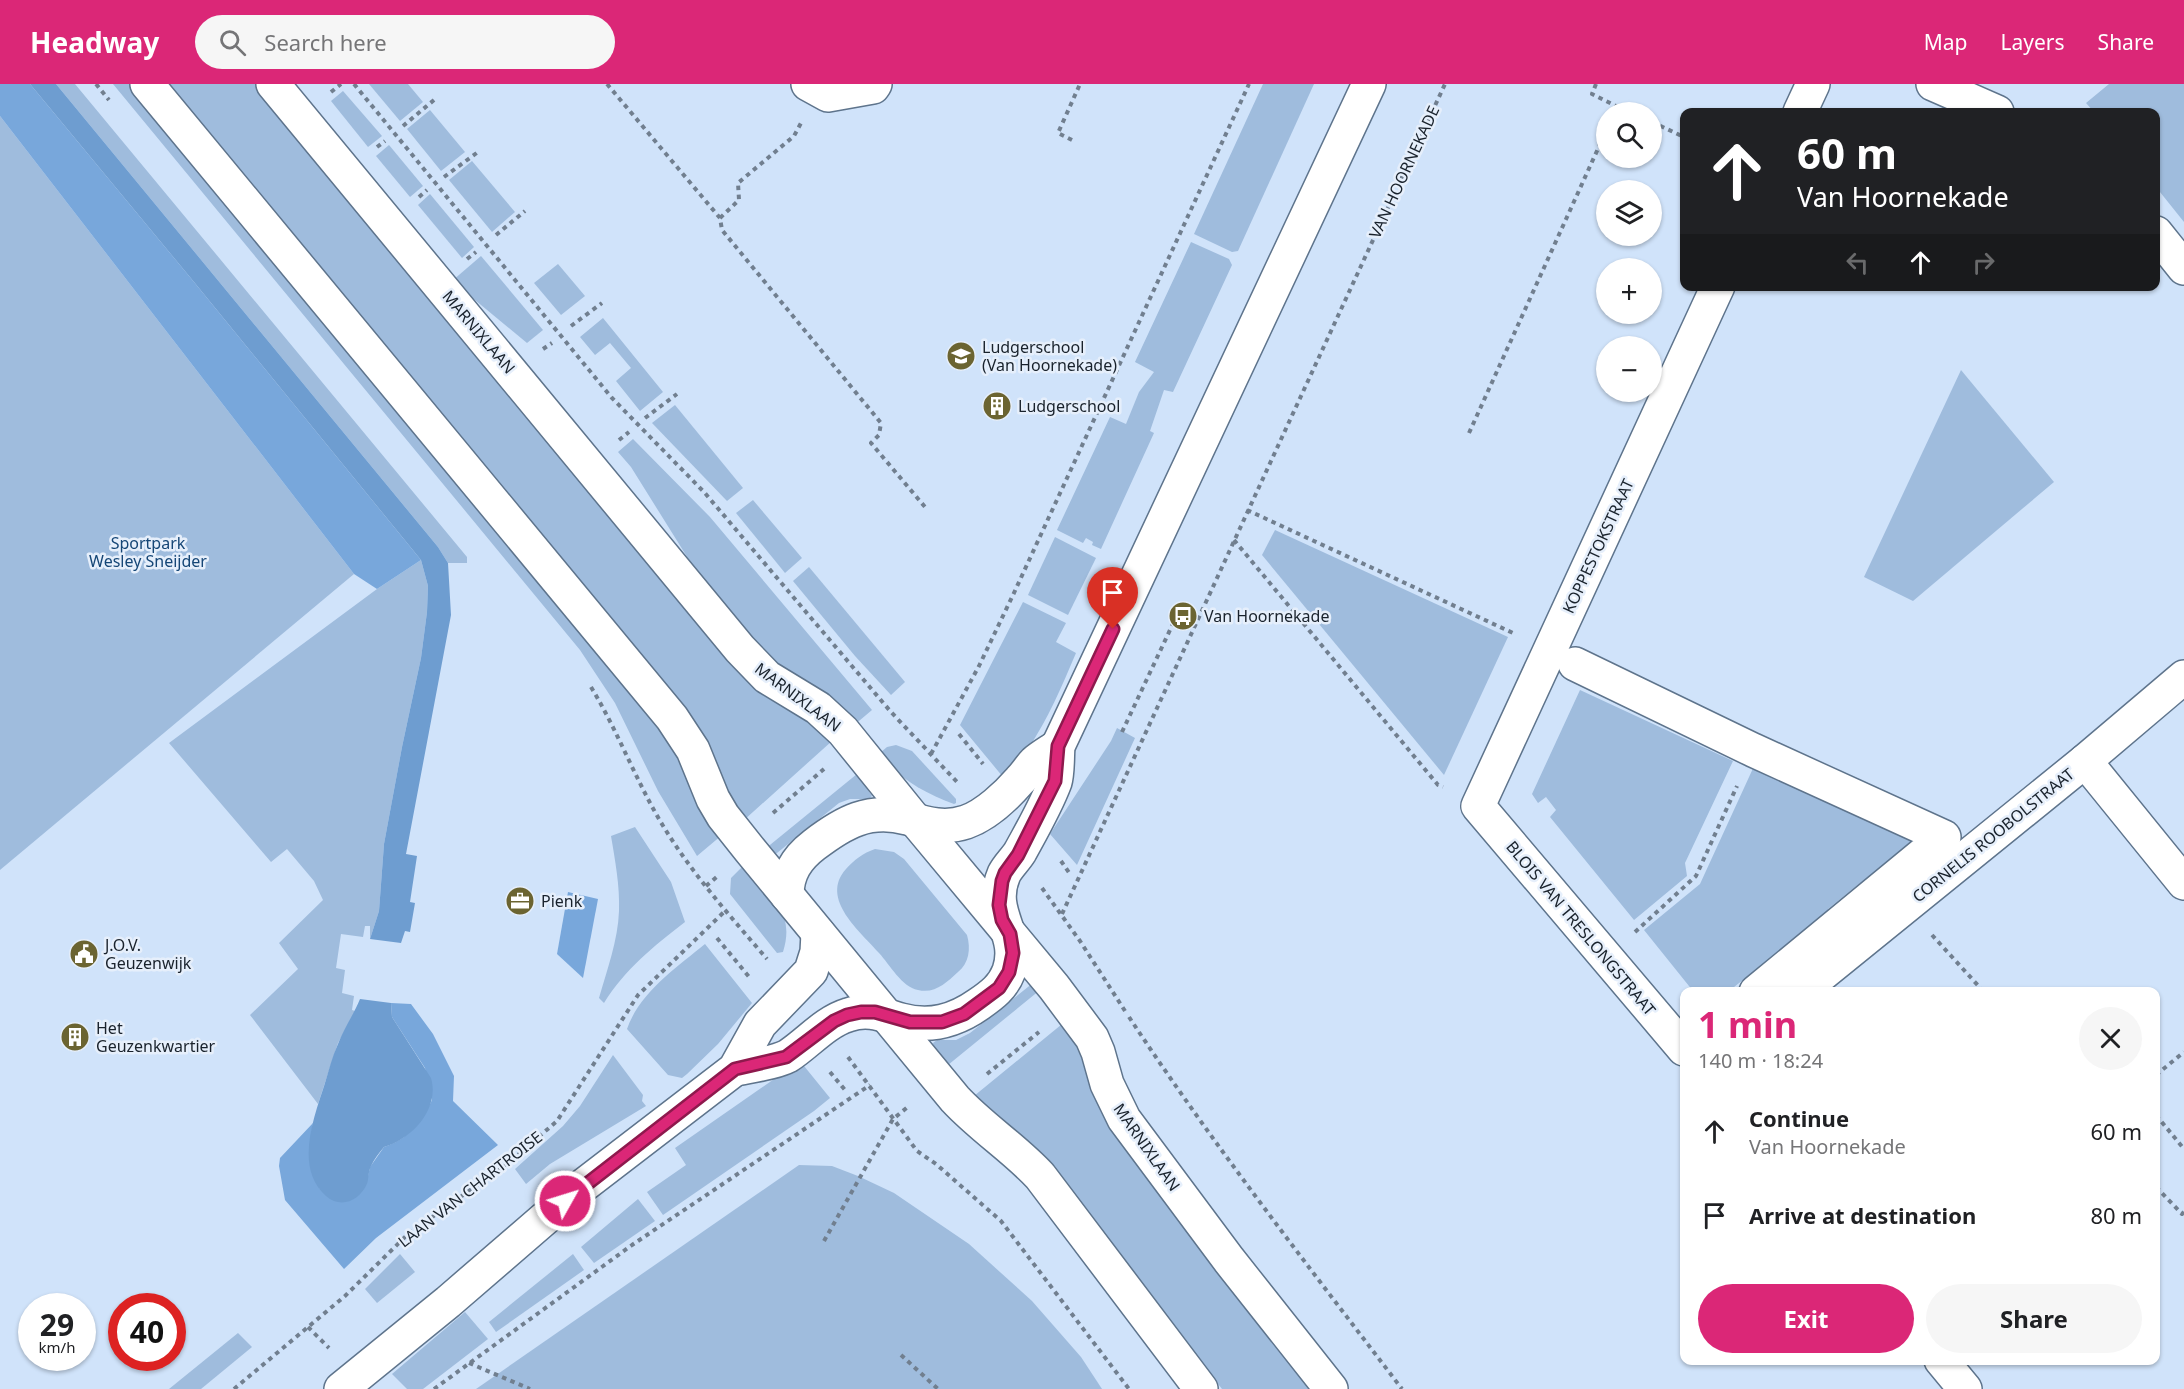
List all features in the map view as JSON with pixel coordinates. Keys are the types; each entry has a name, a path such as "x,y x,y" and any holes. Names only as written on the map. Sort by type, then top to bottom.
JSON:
{"street":[{"path":"147,84 672,718 693,750 713,799 723,816 888,1015 916,1054 961,1105 985,1128 1019,1154 1040,1176 1201,1389"},
{"name":"MARNIXLAAN","path":"273,84 740,650 767,677 804,698 831,719 864,755 1054,987 1092,1038 1107,1084 1124,1119 1229,1260 1331,1389"},
{"path":"813,87 828,95 873,87 875,84"},
{"path":"735,1069 786,1057 834,1021 854,1013 888,1015 910,1022 942,1022 964,1014 995,993 1003,983 1012,959 1010,934 1000,913 1000,889 1005,873 1018,855 1055,781 1058,746 1369,84"},
{"path":"1802,108 1813,84"},
{"path":"1933,84 1988,108"},
{"path":"2160,238 2184,268"},
{"name":"KOPPESTOKSTRAAT","path":"1478,806 1561,659 1716,291"},
{"path":"1561,659 1944,837 1762,987"},
{"name":"CORNELIS ROOBOLSTRAAT","path":"1806,987 2085,761 2184,677"},
{"path":"787,895 790,877 798,861 805,852 838,826 852,820 876,815 900,816 926,824 944,826 967,821 1007,793 1034,763 1058,746"},
{"path":"2085,761 2184,883"},
{"name":"BLOIS VAN TRESLONGSTRAAT","path":"1478,806 1680,1044"},
{"path":"355,1385 580,1188 735,1069 760,1024 807,976 814,965 818,933"},
{"path":"1945,1365 1965,1389"}],"path":[{"path":"96,84 113,105"},
{"path":"607,84 720,218 722,230 881,423 879,435 871,443 925,507"},
{"path":"1072,140 1058,134 1080,84"},
{"path":"931,754 979,666 1014,595 1249,84"},
{"name":"VAN HOORNEKADE","path":"1062,914 1445,84"},
{"path":"1596,84 1592,94 1608,102"},
{"path":"720,218 739,200 738,183 794,136 813,87"},
{"path":"403,126 434,100"},
{"path":"1662,127 1680,135"},
{"path":"444,177 478,152"},
{"path":"1468,433 1596,153"},
{"path":"496,236 525,211"},
{"path":"571,327 602,303"},
{"path":"645,418 676,394"},
{"path":"620,441 629,432"},
{"path":"1247,510 1510,631 1561,659"},
{"path":"1234,540 1438,784 1478,806"},
{"path":"1122,732 1178,613"},
{"path":"591,687 609,717 648,801 682,855 793,991"},
{"path":"959,734 986,767"},
{"path":"1631,935 1696,876 1753,750"},
{"path":"772,814 825,768"},
{"path":"1907,904 1944,950 1979,987"},
{"name":"LAAN VAN CHARTROISE","path":"234,1389 345,1296 407,1235 511,1161 557,1121 638,995 725,910"},
{"path":"717,938 754,983"},
{"path":"826,1028 917,1151 936,1164 1000,1221 1129,1389"},
{"path":"982,1078 1043,1029"},
{"path":"2160,1072 2184,1052"},
{"path":"434,1389 632,1245 870,1085"},
{"path":"824,1241 893,1119"},
{"path":"2160,1120 2184,1149"},
{"path":"2160,1192 2171,1205 2182,1214 2184,1212"},
{"path":"901,1354 938,1389"},
{"path":"469,1362 530,1389"}],"green space":[{"path":"56,84 75,84 467,557 467,563 448,563 438,547"},
{"path":"113,84 133,84 667,733 722,835 697,856 658,791 615,703 580,650"},
{"path":"161,84 258,84 802,713 832,741 743,821 738,815 714,758 697,726"},
{"path":"369,84 408,84 423,102 400,121"},
{"path":"1263,84 1314,84 1238,251 1232,252 1194,234"},
{"path":"2109,84 2184,84 2184,222 2160,192 2160,108 2090,108 2086,103"},
{"path":"343,91 382,136 368,147 331,101"},
{"path":"430,110 465,152 441,171 407,129"},
{"name":"Sportpark Wesley Sneijder","path":"0,116 354,574 0,870"},
{"path":"389,145 423,186 410,197 376,156"},
{"path":"472,161 515,212 492,232 449,180"},
{"path":"430,194 474,247 462,258 418,205"},
{"path":"1191,242 1229,259 1232,265 1173,392 1164,390 1150,431 1154,433 1101,549 1092,545 1093,542 1086,538 1083,543 1057,530 1110,417 1126,424 1139,392 1154,372 1135,362"},
{"path":"481,256 543,330 527,343 452,281"},
{"path":"558,264 585,296 561,315 534,283"},
{"path":"603,318 663,392 640,411 616,381 631,368 610,343 595,355 580,337"},
{"path":"1961,370 2054,482 1913,601 1864,577"},
{"path":"675,405 743,488 727,501 652,423"},
{"path":"633,439 710,517 872,710 853,726 775,666 714,600 631,467 618,452"},
{"path":"753,500 802,558 785,573 736,513"},
{"path":"1275,530 1508,637 1444,775 1262,555"},
{"path":"1055,537 1096,558 1068,615 1028,595"},
{"path":"421,560 428,586 427,612 421,658 384,844 379,911 370,939 370,926 365,926 363,937 341,934 336,968 345,970 342,993 354,996 352,1010 355,1011 338,1043 318,1104 250,1015 298,969 279,943 323,900 314,881 287,849 271,862 169,743 377,589"},
{"path":"809,567 905,682 891,695 855,656 793,581"},
{"path":"1023,602 1066,623 1056,642 1076,653 1035,738 1003,777 960,725"},
{"path":"1580,690 1733,761 1685,863 1687,876 1634,920 1550,817 1556,810 1546,797 1538,803 1532,794"},
{"path":"1117,728 1135,738 1077,865 1050,834 1111,741"},
{"path":"896,745 912,751 956,799 956,803 943,800 923,790 895,770 880,753 887,747"},
{"path":"1755,764 1924,841 1866,889 1860,883 1828,909 1834,916 1759,978 1753,972 1734,987 1690,987 1644,930 1700,884"},
{"path":"857,774 872,796 869,799 850,799 839,803 772,857 765,849"},
{"path":"635,827 671,882 685,922 651,949 621,979 604,1003 599,998 614,944 619,911 618,883 611,836"},
{"path":"875,849 894,852 904,859 967,935 969,950 965,964 940,987 924,991 907,985 854,925 840,903 837,892 839,880 846,869 859,857"},
{"path":"744,865 771,894 783,914 786,938 783,952 777,953 730,894 731,878"},
{"path":"705,944 752,1003 718,1044 687,1074 682,1078 668,1075 627,1029 641,1003 650,992"},
{"path":"1033,983 1040,990 948,1065 934,1048 933,1043 937,1040 956,1040 970,1033"},
{"path":"1067,1020 1318,1389 1222,1389 1054,1171 974,1096"},
{"path":"613,1055 643,1095 642,1101 646,1106 550,1164 526,1184 515,1169 563,1126 580,1106"},
{"path":"800,1061 830,1098 663,1215 647,1192 686,1165 675,1148"},
{"path":"799,1165 832,1166 858,1176 894,1193 969,1244 1032,1301 1081,1357 1102,1389 476,1389"},
{"path":"638,1199 655,1221 594,1263 581,1247"},
{"path":"400,1254 415,1272 377,1303 365,1289"},
{"path":"573,1254 584,1270 496,1332 489,1322"},
{"path":"465,1312 488,1339 423,1389 407,1389 392,1374"},
{"path":"238,1333 252,1347 201,1389 169,1389"}],"shaded area":[{"path":"0,84 30,84 421,560 377,589 354,574 0,116"},
{"path":"30,84 56,84 438,547 448,563 451,615 406,854 417,856 410,902 415,903 410,932 405,931 401,943 370,939 379,911 384,844 421,658 428,586 421,560"},
{"path":"568,892 598,899 583,978 557,954"},
{"path":"360,999 391,1003 392,1017 431,1078 433,1090 427,1111 414,1130 384,1147 372,1163 364,1190 354,1199 338,1202 326,1196 316,1184 311,1171 309,1142 334,1054"},
{"path":"391,1003 411,1004 433,1034 454,1076 453,1101 498,1145 376,1238 344,1269 285,1200 279,1166 280,1158 313,1123 310,1157 313,1173 320,1189 366,1185 370,1167 384,1147 407,1135 424,1116 432,1100 425,1068 392,1017"}],"place":[{"name":"Ludgerschool (Van Hoornekade)","path":"961,356"},
{"name":"Ludgerschool","path":"997,406"},
{"name":"Van Hoornekade","path":"1183,616"},
{"name":"Pienk","path":"520,901"},
{"name":"J.O.V. Geuzenwijk","path":"84,954"},
{"name":"Het Geuzenkwartier","path":"75,1037"}],"route":[{"path":"565,1201 735,1069 786,1057 834,1021 847,1015 875,1012 910,1022 942,1022 957,1018 995,993 1009,972 1013,953 1010,934 1002,920 999,905 1002,881 1018,855 1055,781 1058,746 1113,629"}]}
